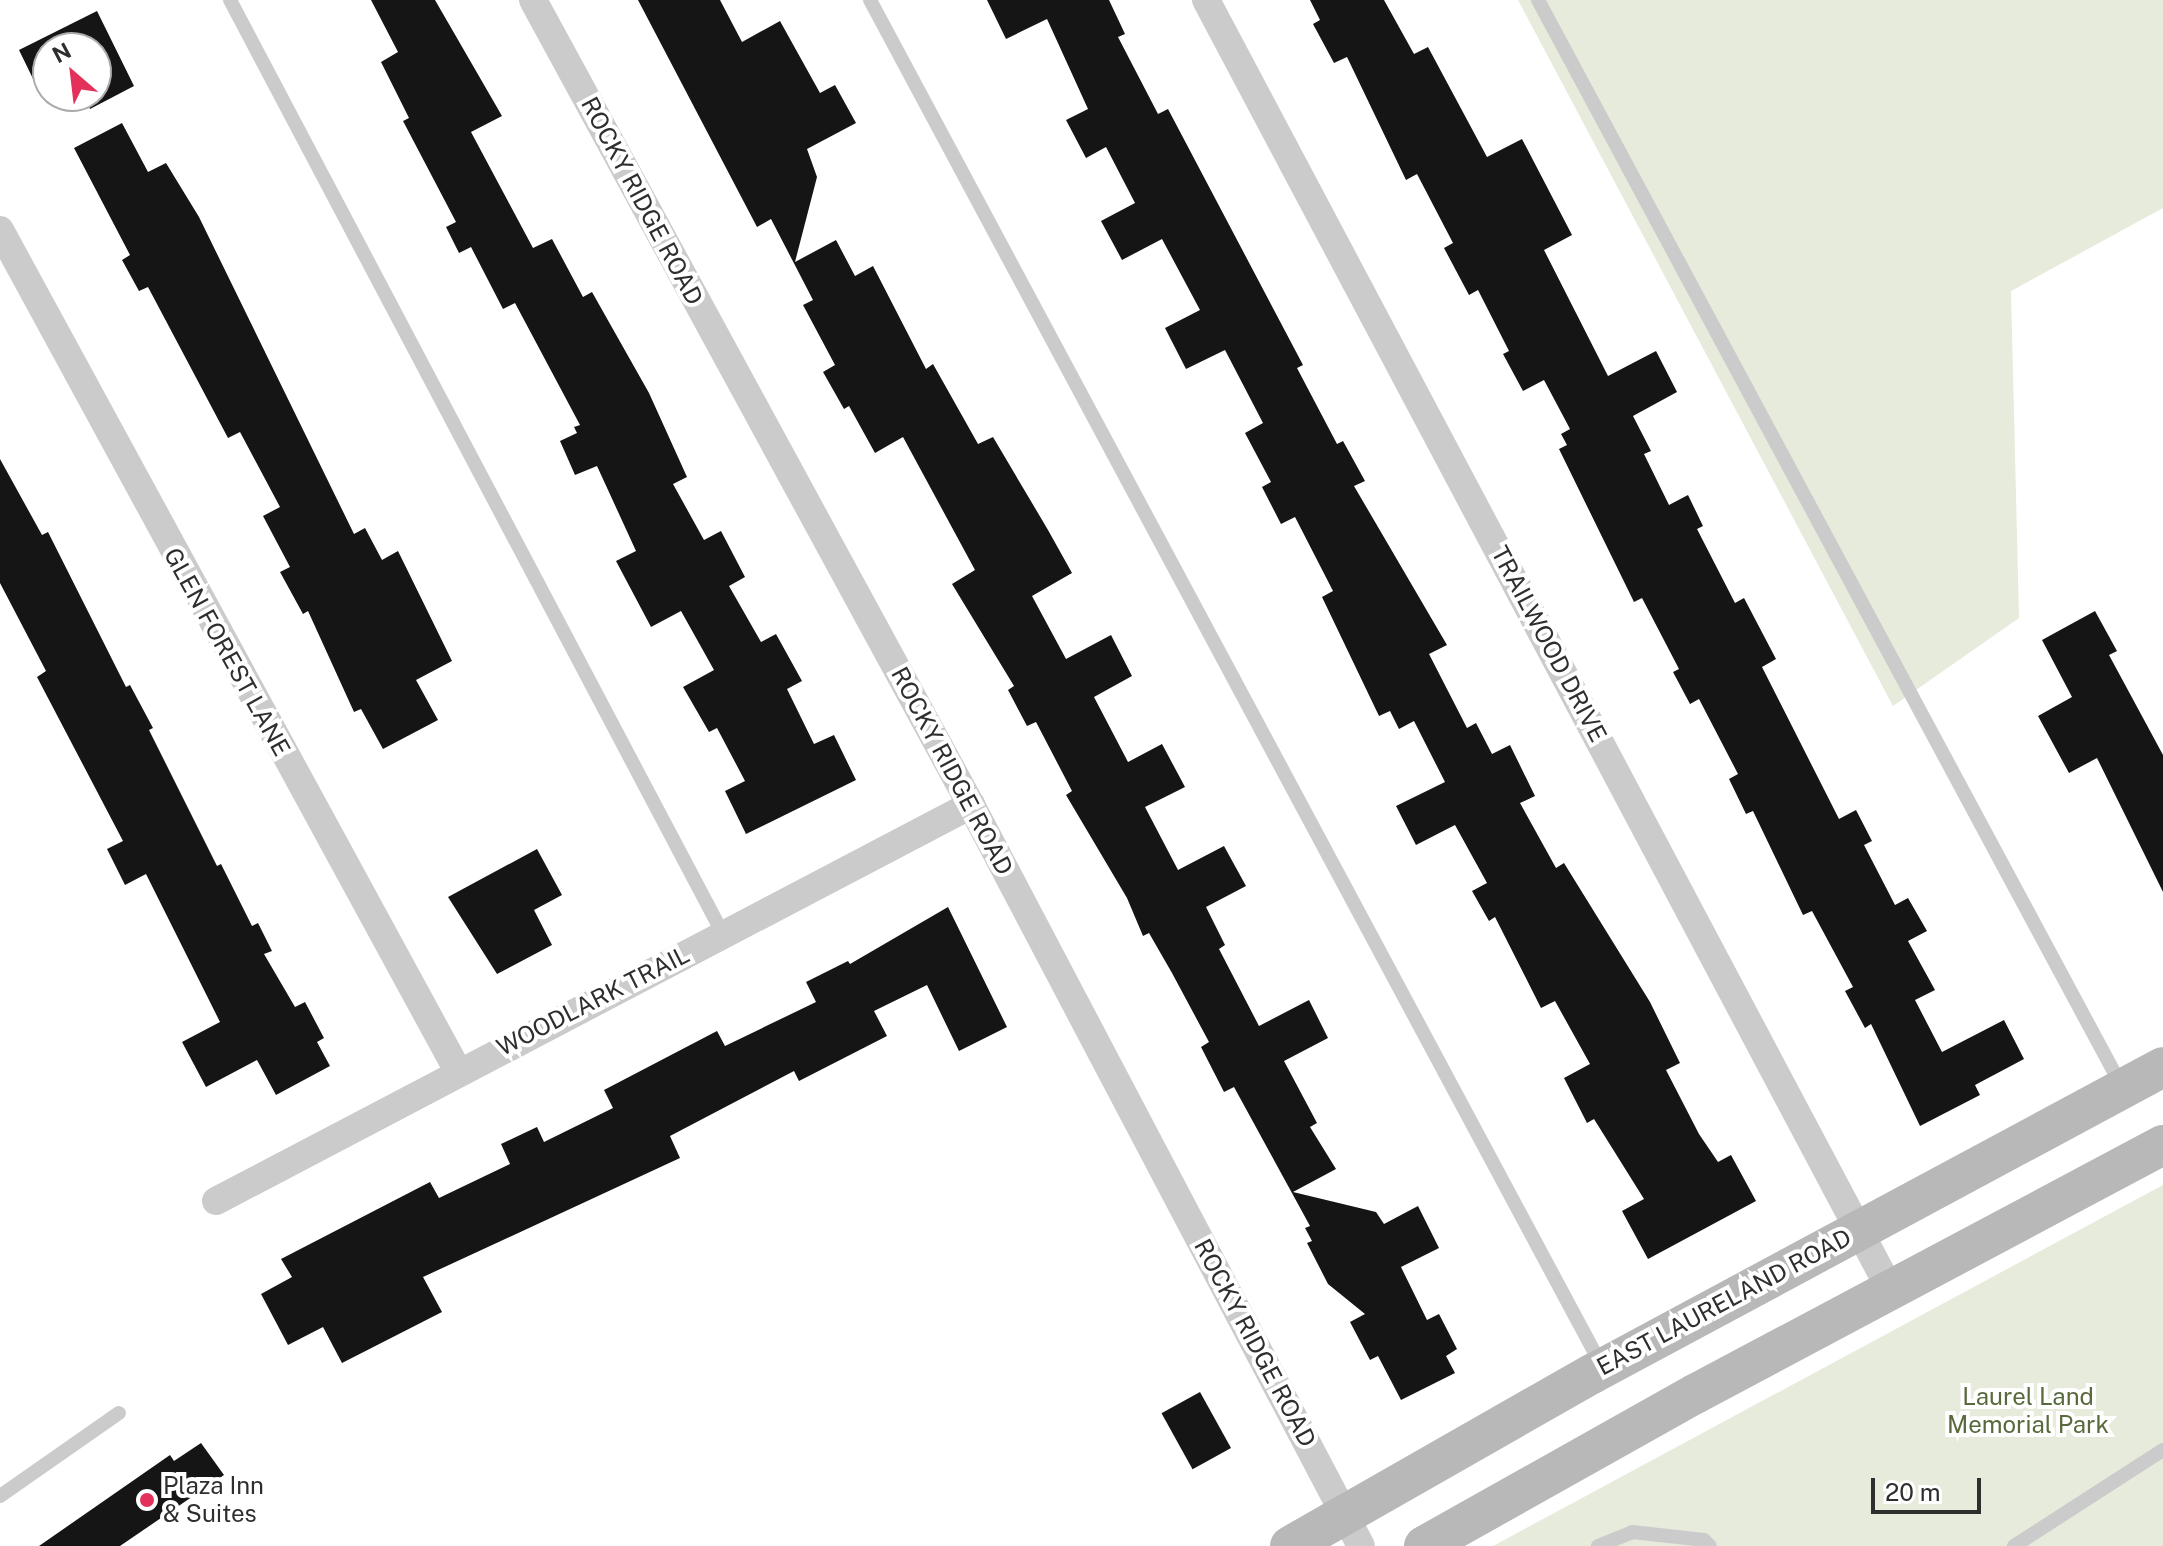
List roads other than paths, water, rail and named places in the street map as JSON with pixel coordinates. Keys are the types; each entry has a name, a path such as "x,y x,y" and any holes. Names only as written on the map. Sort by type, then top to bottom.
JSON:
{"main road":[{"name":"EAST LAURELAND ROAD","path":"1290,1546 1354,1531 1603,1368 2163,1067"},
{"path":"1424,1546 1890,1289 2163,1145"}],"street":[{"name":"ROCKY RIDGE ROAD","path":"533,0 971,805 1354,1531"},
{"name":"TRAILWOOD DRIVE","path":"1206,0 1890,1289"},
{"name":"GLEN FOREST LANE","path":"0,230 458,1071"},
{"name":"WOODLARK TRAIL","path":"216,1201 458,1071 971,805"}],"lane":[{"path":"230,0 723,934"},
{"path":"870,0 1603,1368"},
{"path":"1538,0 2123,1089"},
{"path":"0,1496 119,1413"},
{"path":"2014,1546 2163,1450"},
{"path":"1598,1546 1632,1532 1704,1540 1710,1546"}],"place":[{"name":"Plaza Inn & Suites","path":"147,1500"}],"park label":[{"name":"Laurel Land Memorial Park","path":"2028,1411"}]}
